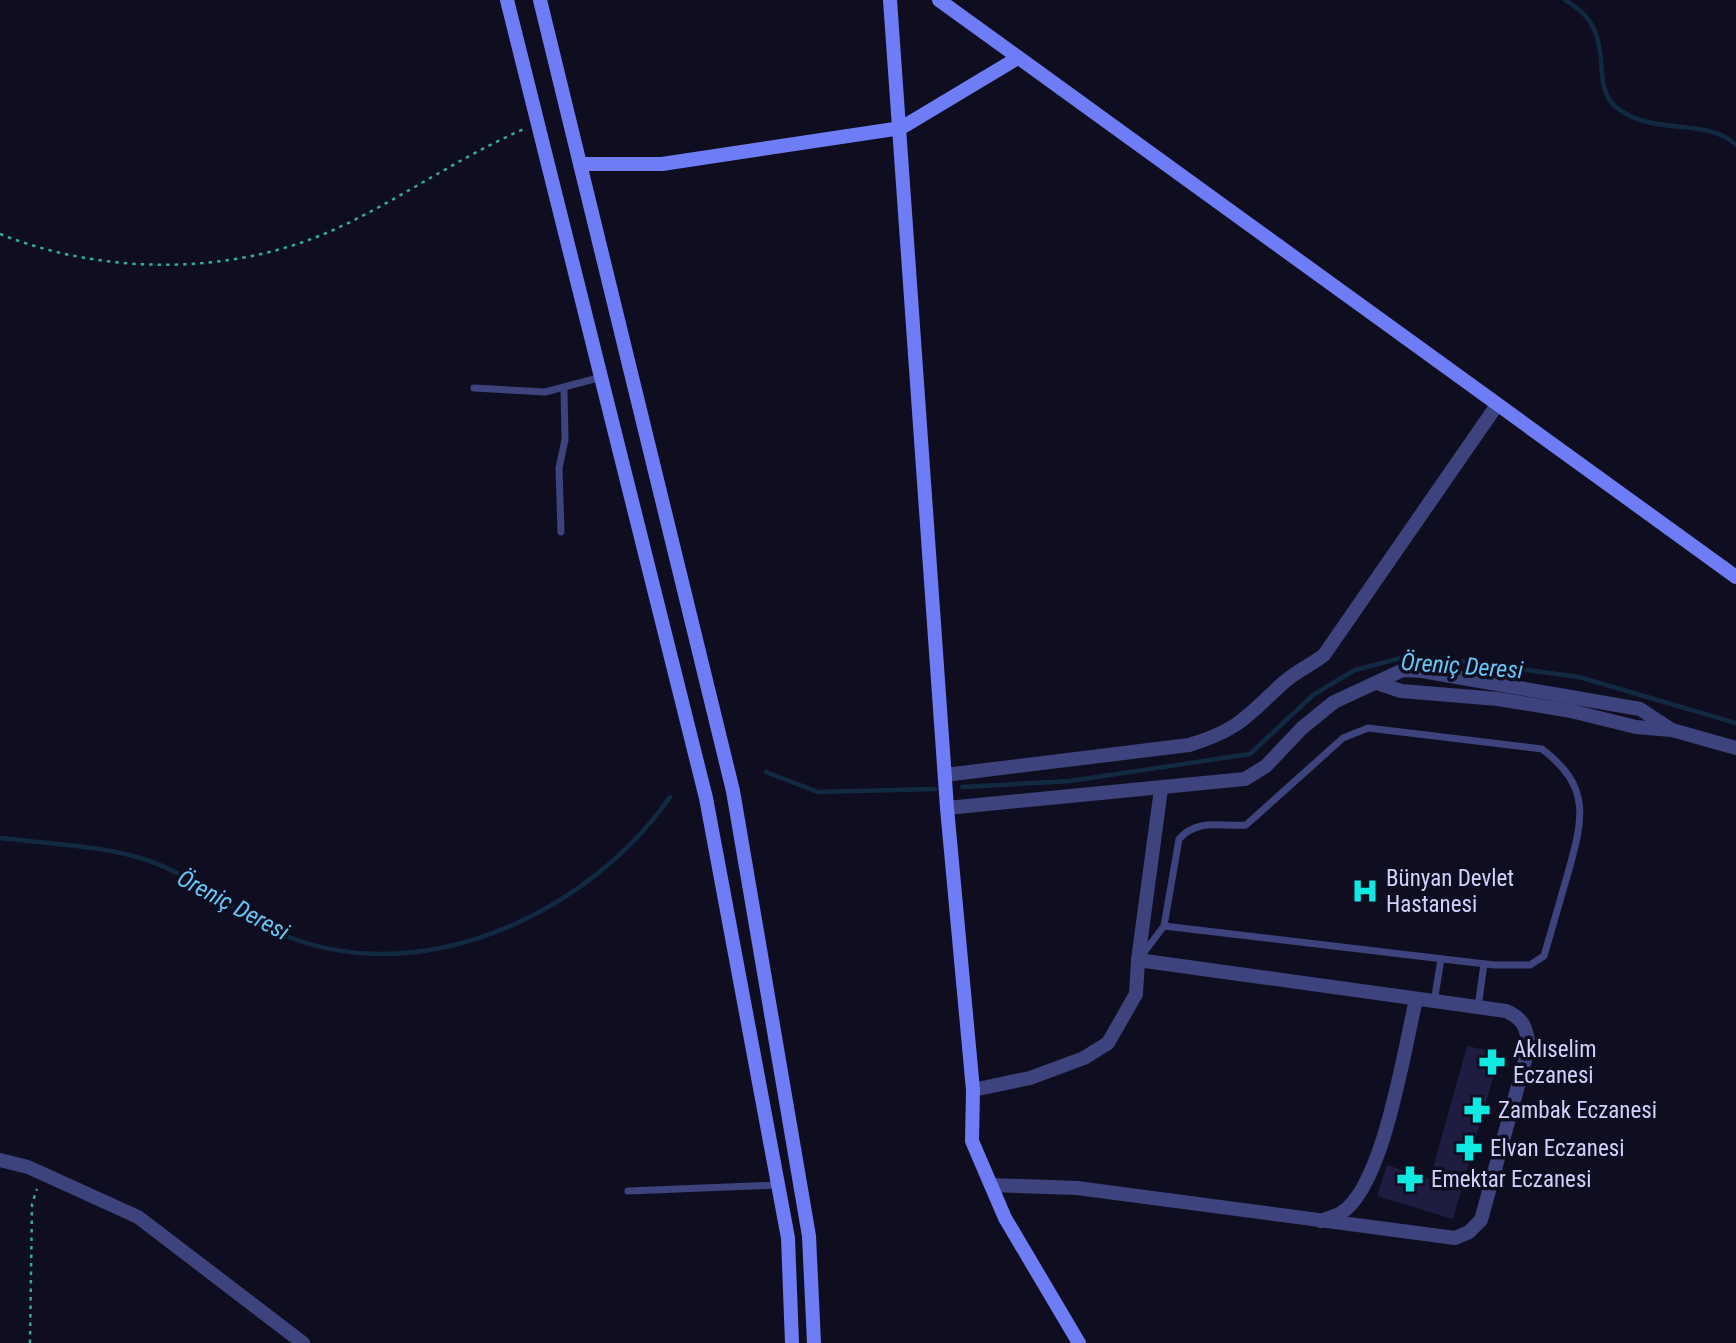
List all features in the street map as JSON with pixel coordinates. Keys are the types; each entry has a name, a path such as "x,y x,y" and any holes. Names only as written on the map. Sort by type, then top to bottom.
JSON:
{"street":[{"path":"507,0 540,122 706,798 788,1238 792,1343"},
{"path":"540,0 582,163 733,791 810,1236 814,1343"},
{"path":"890,0 947,808 973,1090 972,1141 1005,1218 1079,1343"},
{"path":"939,0 1016,59 1736,577"},
{"path":"582,163 662,164 901,128 1016,59"},
{"path":"945,775 1189,745 1229,730 1251,716 1285,682 1324,655 1497,405"},
{"path":"947,808 1245,779 1266,766 1322,711 1348,695 1403,670 1640,709 1672,730"},
{"path":"1377,683 1401,691 1498,699 1571,711 1636,727 1672,730 1736,748"},
{"path":"973,1090 1030,1079 1084,1058 1108,1043 1136,993 1161,789"},
{"path":"991,1185 1077,1188 1455,1238 1469,1232 1481,1220 1529,1046 1527,1029 1520,1017 1506,1012 1138,960"},
{"path":"1320,1221 1342,1213 1353,1201 1380,1152 1416,1000"},
{"path":"0,1160 50,1177 138,1217 303,1343"}],"lane":[{"path":"474,388 545,392 565,389 602,377"},
{"path":"561,531 559,468 565,440 565,389"},
{"path":"1138,960 1164,926 1179,839 1188,830 1203,824 1246,825 1343,738 1368,728 1542,749 1560,763 1574,782 1582,824 1544,956 1531,965 1484,964 1164,926"},
{"path":"1434,1002 1441,959"},
{"path":"1477,1008 1484,964"},
{"path":"628,1191 778,1185"}],"path":[{"path":"0,234 36,248 121,265 198,262 266,255 331,231 429,181 482,147 540,122"},
{"path":"30,1343 32,1204 38,1186 50,1177"}],"building":[{"path":"1467,1046 1500,1053 1453,1219 1377,1196 1387,1165 1430,1179"}],"waterway":[{"path":"1565,0 1582,13 1593,27 1601,56 1603,84 1616,107 1646,122 1710,131 1736,145"},
{"name":"Öreniç Deresi","path":"962,787 1070,781 1250,754 1313,695 1355,670 1401,658 1437,658 1579,677 1736,723"},
{"name":"Öreniç Deresi","path":"766,772 818,792 935,789"},
{"name":"Öreniç Deresi","path":"0,838 93,848 147,860 186,878 259,922 297,940 349,952 402,953 454,945 505,928 554,904 598,873 637,837 670,797"}],"place":[{"name":"Bünyan Devlet Hastanesi","path":"1365,891"},
{"name":"Aklıselim Eczanesi","path":"1492,1062"},
{"name":"Zambak Eczanesi","path":"1477,1110"},
{"name":"Elvan Eczanesi","path":"1469,1148"},
{"name":"Emektar Eczanesi","path":"1410,1179"}]}
